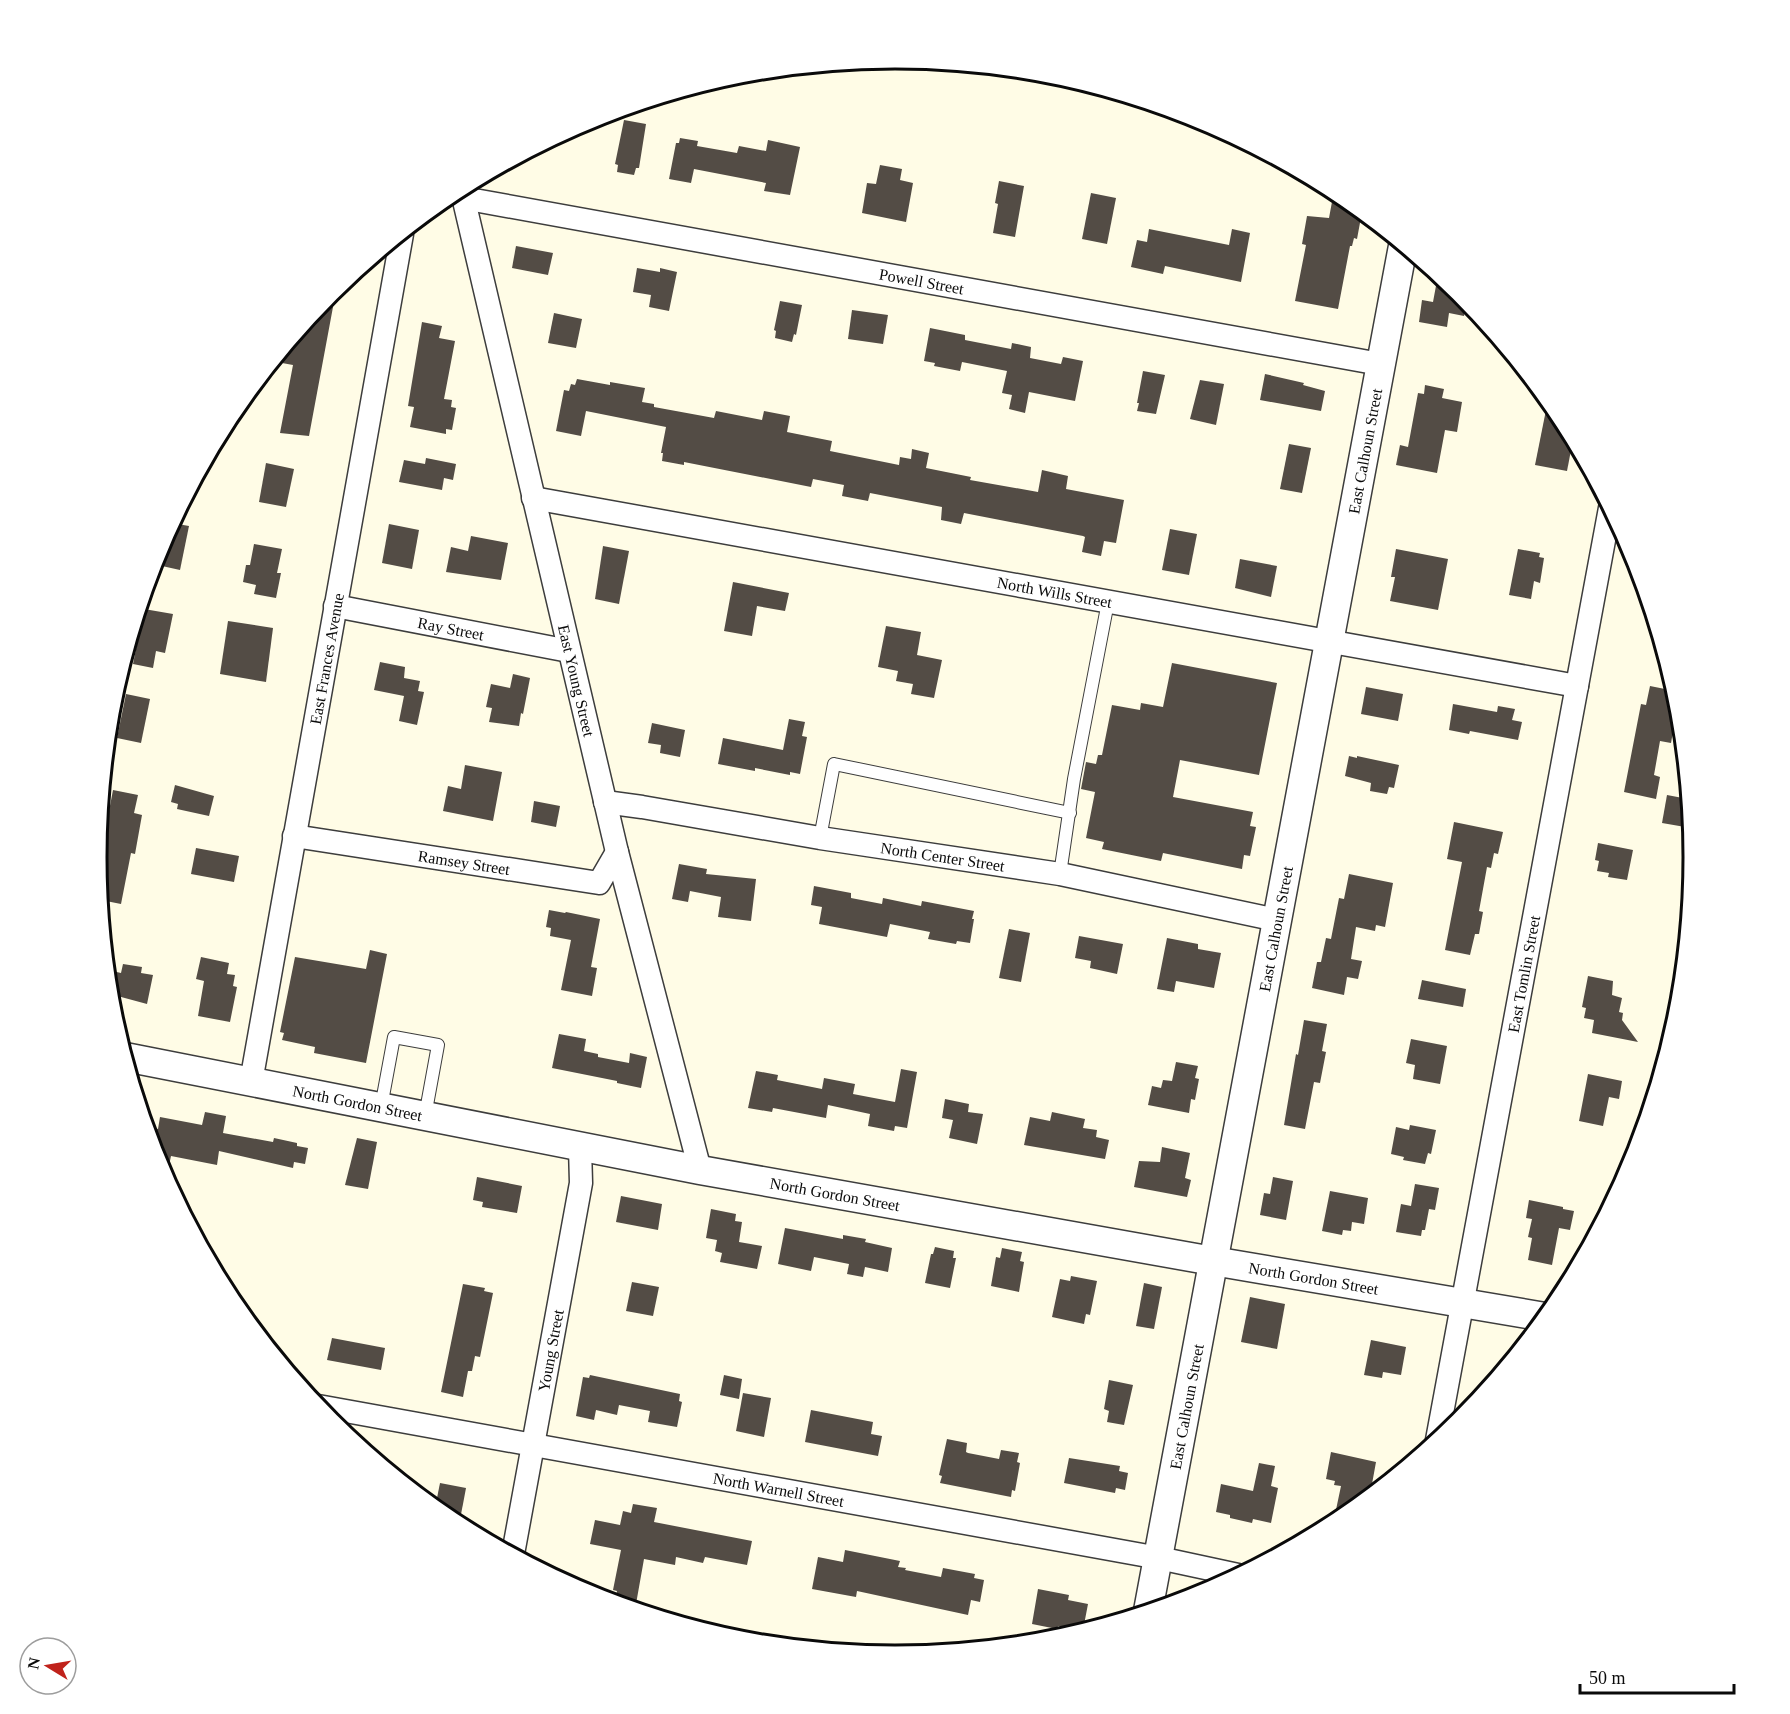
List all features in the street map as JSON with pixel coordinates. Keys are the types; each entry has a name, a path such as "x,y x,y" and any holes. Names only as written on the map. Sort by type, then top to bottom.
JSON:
{"street":[{"name":"Powell Street","path":"469,194 1380,364"},
{"name":"East Young Street","path":"463,198 617,852 700,1170"},
{"name":"East Frances Avenue","path":"251,1082 400,244"},
{"name":"East Calhoun Street","path":"1150,1602 1401,254"},
{"name":"North Wills Street","path":"533,498 1576,686"},
{"name":"East Tomlin Street","path":"1440,1426 1608,521"},
{"name":"Ray Street","path":"335,606 569,651"},
{"name":"North Center Street","path":"605,802 820,838 1060,874 1277,920"},
{"name":"Ramsey Street","path":"294,836 600,883 617,852"},
{"name":"North Gordon Street","path":"134,1060 700,1170 1535,1315"},
{"name":"Young Street","path":"514,1546 582,1183 580,1147"},
{"name":"North Warnell Street","path":"333,1409 1159,1558 1225,1572"}],"lane":[{"path":"1060,874 1074,779 1108,602"},
{"path":"820,838 834,764 1070,813"},
{"path":"381,1107 394,1037 438,1045 425,1116"}],"building":[{"path":"624,120 646,124 639,168 636,168 634,175 617,172 618,165 615,164"},
{"path":"680,138 698,141 697,146 737,153 739,146 766,151 768,140 800,147 790,195 764,191 766,183 694,169 691,183 669,179 676,143 679,143"},
{"path":"880,165 902,169 900,180 913,183 906,222 862,213 867,183 876,184"},
{"path":"999,181 1024,186 1015,237 993,233"},
{"path":"1091,193 1116,198 1107,244 1082,239"},
{"path":"1332,201 1360,221 1357,239 1354,238 1350,246 1338,309 1295,301 1306,245 1302,244 1307,216 1329,218"},
{"path":"1149,229 1229,245 1232,229 1250,233 1241,282 1165,266 1163,274 1131,267 1137,240 1147,242"},
{"path":"516,246 553,253 548,275 512,268"},
{"path":"637,268 660,272 660,268 677,272 669,311 649,307 651,295 633,292"},
{"path":"1436,285 1465,313 1464,316 1449,313 1447,327 1419,322 1422,300 1433,302"},
{"path":"780,301 802,305 796,335 794,334 792,342 775,338 776,331 774,330"},
{"path":"333,307 309,436 280,433 293,365 282,363 303,337"},
{"path":"852,310 888,315 883,344 848,339"},
{"path":"554,313 582,319 576,348 548,343"},
{"path":"422,322 442,326 439,338 455,341 444,399 452,400 451,407 456,408 452,430 446,429 446,434 410,427 414,407 408,406"},
{"path":"930,328 965,335 965,340 1011,349 1012,343 1031,347 1030,358 1061,364 1063,357 1083,361 1075,401 1029,392 1025,413 1009,409 1012,395 1002,393 1007,371 962,362 960,371 934,366 935,363 924,361"},
{"path":"1143,371 1165,375 1156,414 1137,411"},
{"path":"1265,374 1304,383 1303,385 1325,391 1321,411 1260,400"},
{"path":"577,379 645,388 642,402 654,404 654,407 714,418 716,411 762,420 764,411 790,416 787,432 832,441 830,451 899,465 900,457 911,459 912,449 929,453 926,468 971,477 970,480 1038,492 1042,470 1068,476 1066,489 1124,500 1116,543 1104,541 1101,556 1082,552 1085,537 1083,536 964,513 961,524 941,520 942,507 870,493 868,501 842,496 844,485 813,479 811,487 684,462 684,465 662,461 663,453 661,453 666,427 586,411 581,436 556,431 564,390 569,391 571,384 575,385"},
{"path":"1200,380 1224,384 1216,425 1190,419"},
{"path":"1425,385 1444,389 1442,398 1462,402 1457,432 1445,430 1437,473 1396,465 1400,445 1408,447 1418,393 1424,394"},
{"path":"1545,413 1571,453 1567,471 1535,465"},
{"path":"1289,444 1311,448 1302,493 1280,489"},
{"path":"426,458 456,464 453,480 444,478 442,490 399,482 404,460 425,464"},
{"path":"266,463 294,469 286,507 259,502"},
{"path":"389,524 419,530 412,569 382,563"},
{"path":"181,525 189,526 180,570 163,566"},
{"path":"1170,529 1197,534 1189,575 1162,570"},
{"path":"471,536 508,543 501,580 446,572 451,547 468,551"},
{"path":"254,544 282,549 277,573 281,573 276,598 254,594 256,585 243,582 246,565 250,565"},
{"path":"603,546 629,551 619,604 595,599"},
{"path":"1396,549 1448,559 1438,610 1390,601 1395,577 1391,577"},
{"path":"1518,549 1540,553 1539,557 1544,558 1540,583 1534,581 1531,599 1509,595"},
{"path":"1240,559 1277,566 1271,597 1235,588"},
{"path":"733,582 789,593 785,611 757,606 752,636 724,631"},
{"path":"147,610 173,614 165,653 156,651 153,668 133,664"},
{"path":"228,621 273,628 266,682 220,674"},
{"path":"886,626 921,632 917,655 942,660 934,698 911,694 913,684 896,681 898,671 878,667"},
{"path":"380,662 405,667 404,678 420,681 418,691 424,692 417,725 399,721 404,696 374,690"},
{"path":"1172,663 1277,683 1259,775 1180,760 1173,797 1253,812 1250,826 1256,827 1250,856 1244,855 1242,869 1163,853 1161,861 1102,849 1104,842 1086,838 1095,792 1081,789 1086,762 1096,764 1098,755 1102,755 1112,705 1140,710 1141,703 1163,707"},
{"path":"513,674 530,678 519,726 489,722 492,708 486,707 491,684 510,688"},
{"path":"1650,686 1665,689 1673,733 1671,743 1660,741 1654,775 1660,777 1656,799 1624,792 1641,704 1646,705"},
{"path":"1366,687 1403,694 1398,721 1361,714"},
{"path":"126,694 150,699 141,743 117,738"},
{"path":"1453,704 1497,712 1498,706 1515,709 1512,720 1522,722 1518,740 1470,731 1469,734 1449,730"},
{"path":"789,719 805,722 802,736 807,737 800,774 790,772 790,775 755,768 755,771 718,764 723,738 783,750"},
{"path":"652,723 685,730 680,757 660,753 661,745 648,743"},
{"path":"1349,756 1399,765 1394,788 1389,787 1387,794 1370,791 1371,783 1345,776"},
{"path":"465,765 502,772 493,821 443,811 448,786 461,789"},
{"path":"175,785 214,796 209,816 177,809 178,804 171,802"},
{"path":"113,790 138,795 134,813 142,815 135,854 131,853 121,904 109,902 109,813"},
{"path":"1667,795 1680,798 1682,826 1662,823"},
{"path":"534,801 560,806 556,827 531,822"},
{"path":"1454,822 1503,832 1498,854 1494,853 1491,868 1487,867 1479,911 1483,912 1479,934 1475,934 1470,955 1445,950 1462,862 1447,859"},
{"path":"1598,843 1633,850 1627,880 1608,877 1609,873 1597,871 1599,861 1595,860"},
{"path":"196,848 239,856 234,882 191,874"},
{"path":"679,864 707,869 706,874 756,879 751,921 718,917 721,897 690,891 688,902 672,899"},
{"path":"1349,874 1393,883 1385,927 1376,925 1375,931 1356,927 1351,959 1362,961 1358,979 1347,977 1344,995 1312,988 1317,962 1321,962 1326,938 1331,939 1339,898 1344,899"},
{"path":"814,886 851,893 851,898 882,904 883,898 921,906 922,901 974,911 970,943 957,941 956,944 928,939 930,932 890,924 887,937 819,924 822,907 811,905"},
{"path":"549,910 600,919 591,967 597,968 592,996 561,990 571,940 550,936 551,928 546,927"},
{"path":"1009,929 1030,933 1021,982 999,978"},
{"path":"1079,936 1123,944 1117,974 1090,968 1091,961 1075,958"},
{"path":"1167,938 1198,944 1198,949 1221,953 1214,988 1176,981 1174,992 1157,989"},
{"path":"370,950 387,954 366,1063 314,1053 315,1047 282,1040 284,1033 280,1032 295,957 366,969"},
{"path":"201,957 229,963 227,974 235,975 233,986 237,987 230,1022 198,1016 204,981 196,979"},
{"path":"123,964 142,967 141,973 153,975 147,1004 120,997 116,972 121,973"},
{"path":"1588,976 1613,981 1612,995 1622,998 1619,1012 1623,1013 1622,1020 1638,1042 1592,1033 1594,1020 1584,1018 1586,1008 1582,1007"},
{"path":"1422,980 1466,989 1463,1007 1418,999"},
{"path":"1304,1020 1327,1024 1322,1051 1326,1052 1320,1083 1314,1082 1305,1129 1284,1125"},
{"path":"559,1034 586,1039 584,1051 598,1054 598,1057 629,1063 630,1053 647,1057 641,1088 552,1068"},
{"path":"1411,1039 1447,1046 1440,1084 1413,1079 1415,1065 1406,1063"},
{"path":"1176,1062 1198,1066 1195,1078 1199,1079 1195,1100 1191,1099 1189,1113 1148,1105 1152,1086 1161,1088 1163,1080 1172,1081"},
{"path":"901,1069 917,1072 907,1128 895,1126 894,1131 868,1126 870,1114 828,1105 826,1118 773,1108 772,1112 748,1108 756,1071 778,1075 777,1080 822,1089 824,1078 855,1084 853,1094 895,1102"},
{"path":"1588,1074 1622,1081 1619,1099 1609,1097 1603,1126 1579,1121"},
{"path":"945,1099 969,1104 968,1112 983,1114 977,1144 949,1138 953,1120 942,1118"},
{"path":"205,1112 226,1116 223,1133 273,1142 274,1138 297,1143 297,1146 308,1148 305,1164 294,1162 293,1168 219,1151 217,1165 171,1156 169,1164 156,1129 158,1129 160,1117 202,1125"},
{"path":"1052,1112 1085,1119 1083,1128 1097,1130 1096,1137 1109,1140 1105,1159 1024,1145 1030,1117 1050,1121"},
{"path":"1410,1125 1436,1130 1431,1154 1428,1153 1425,1164 1403,1160 1404,1157 1391,1154 1396,1127 1409,1130"},
{"path":"357,1138 377,1142 368,1189 345,1185"},
{"path":"1162,1147 1190,1153 1185,1178 1191,1180 1187,1197 1134,1187 1139,1161 1160,1162"},
{"path":"477,1177 522,1186 517,1213 482,1207 483,1202 473,1200"},
{"path":"1273,1177 1293,1181 1286,1220 1260,1215 1264,1193 1270,1194"},
{"path":"1415,1184 1439,1188 1435,1210 1429,1209 1425,1230 1422,1230 1421,1236 1396,1232 1401,1204 1411,1206"},
{"path":"1330,1191 1368,1198 1364,1224 1352,1222 1351,1231 1343,1230 1342,1235 1322,1231"},
{"path":"621,1196 662,1204 658,1230 616,1222"},
{"path":"1529,1200 1574,1211 1570,1230 1559,1228 1552,1265 1528,1260 1532,1238 1528,1237 1532,1219 1526,1218"},
{"path":"711,1209 736,1214 735,1221 742,1222 739,1242 762,1246 757,1269 720,1262 722,1253 715,1251 717,1240 706,1238"},
{"path":"785,1228 843,1239 843,1235 866,1239 865,1242 892,1248 888,1272 865,1267 863,1277 847,1274 849,1264 814,1257 811,1271 778,1264"},
{"path":"935,1247 954,1251 953,1258 956,1258 950,1288 925,1283 931,1254"},
{"path":"1002,1248 1022,1252 1020,1261 1024,1262 1019,1292 991,1286 996,1257 1000,1258"},
{"path":"1071,1276 1097,1281 1090,1315 1086,1314 1084,1324 1052,1317 1060,1279 1070,1281"},
{"path":"632,1282 659,1287 653,1316 626,1311"},
{"path":"1144,1283 1162,1287 1154,1329 1136,1326"},
{"path":"463,1284 485,1288 484,1291 493,1293 480,1357 475,1356 472,1371 468,1371 463,1397 441,1392"},
{"path":"1250,1297 1285,1304 1277,1349 1241,1342"},
{"path":"332,1338 385,1348 381,1370 327,1360"},
{"path":"1371,1340 1406,1347 1401,1375 1383,1372 1382,1378 1364,1375"},
{"path":"590,1375 680,1394 679,1401 682,1402 677,1427 648,1422 650,1411 619,1405 617,1415 596,1410 594,1420 576,1416 583,1377 589,1378"},
{"path":"724,1375 742,1379 739,1399 720,1395"},
{"path":"1109,1380 1133,1385 1124,1425 1107,1422 1109,1411 1104,1409"},
{"path":"743,1393 771,1398 764,1437 736,1431"},
{"path":"811,1410 873,1422 871,1434 882,1436 878,1456 805,1442"},
{"path":"947,1439 967,1443 966,1452 968,1453 999,1459 1001,1450 1019,1453 1017,1462 1020,1463 1015,1491 1012,1490 1011,1497 940,1483 942,1476 939,1475"},
{"path":"1331,1452 1376,1462 1372,1484 1336,1510 1341,1486 1334,1485 1335,1481 1326,1479"},
{"path":"1069,1458 1120,1466 1119,1471 1128,1473 1125,1490 1116,1488 1115,1493 1064,1483"},
{"path":"1259,1463 1275,1466 1271,1486 1278,1488 1271,1523 1253,1519 1252,1523 1216,1512 1221,1484 1253,1491"},
{"path":"440,1483 466,1488 461,1514 437,1498"},
{"path":"633,1504 657,1508 654,1522 752,1541 747,1565 705,1557 703,1563 676,1557 675,1565 644,1559 637,1601 616,1594 617,1591 613,1590 621,1550 590,1544 595,1520 620,1525 623,1511 631,1513"},
{"path":"845,1550 900,1561 898,1567 906,1568 905,1570 941,1577 943,1568 975,1574 974,1578 984,1580 980,1602 971,1600 968,1615 857,1591 856,1597 812,1589 818,1557 843,1562"},
{"path":"1038,1589 1069,1595 1068,1600 1088,1604 1085,1621 1055,1629 1032,1624"}]}
